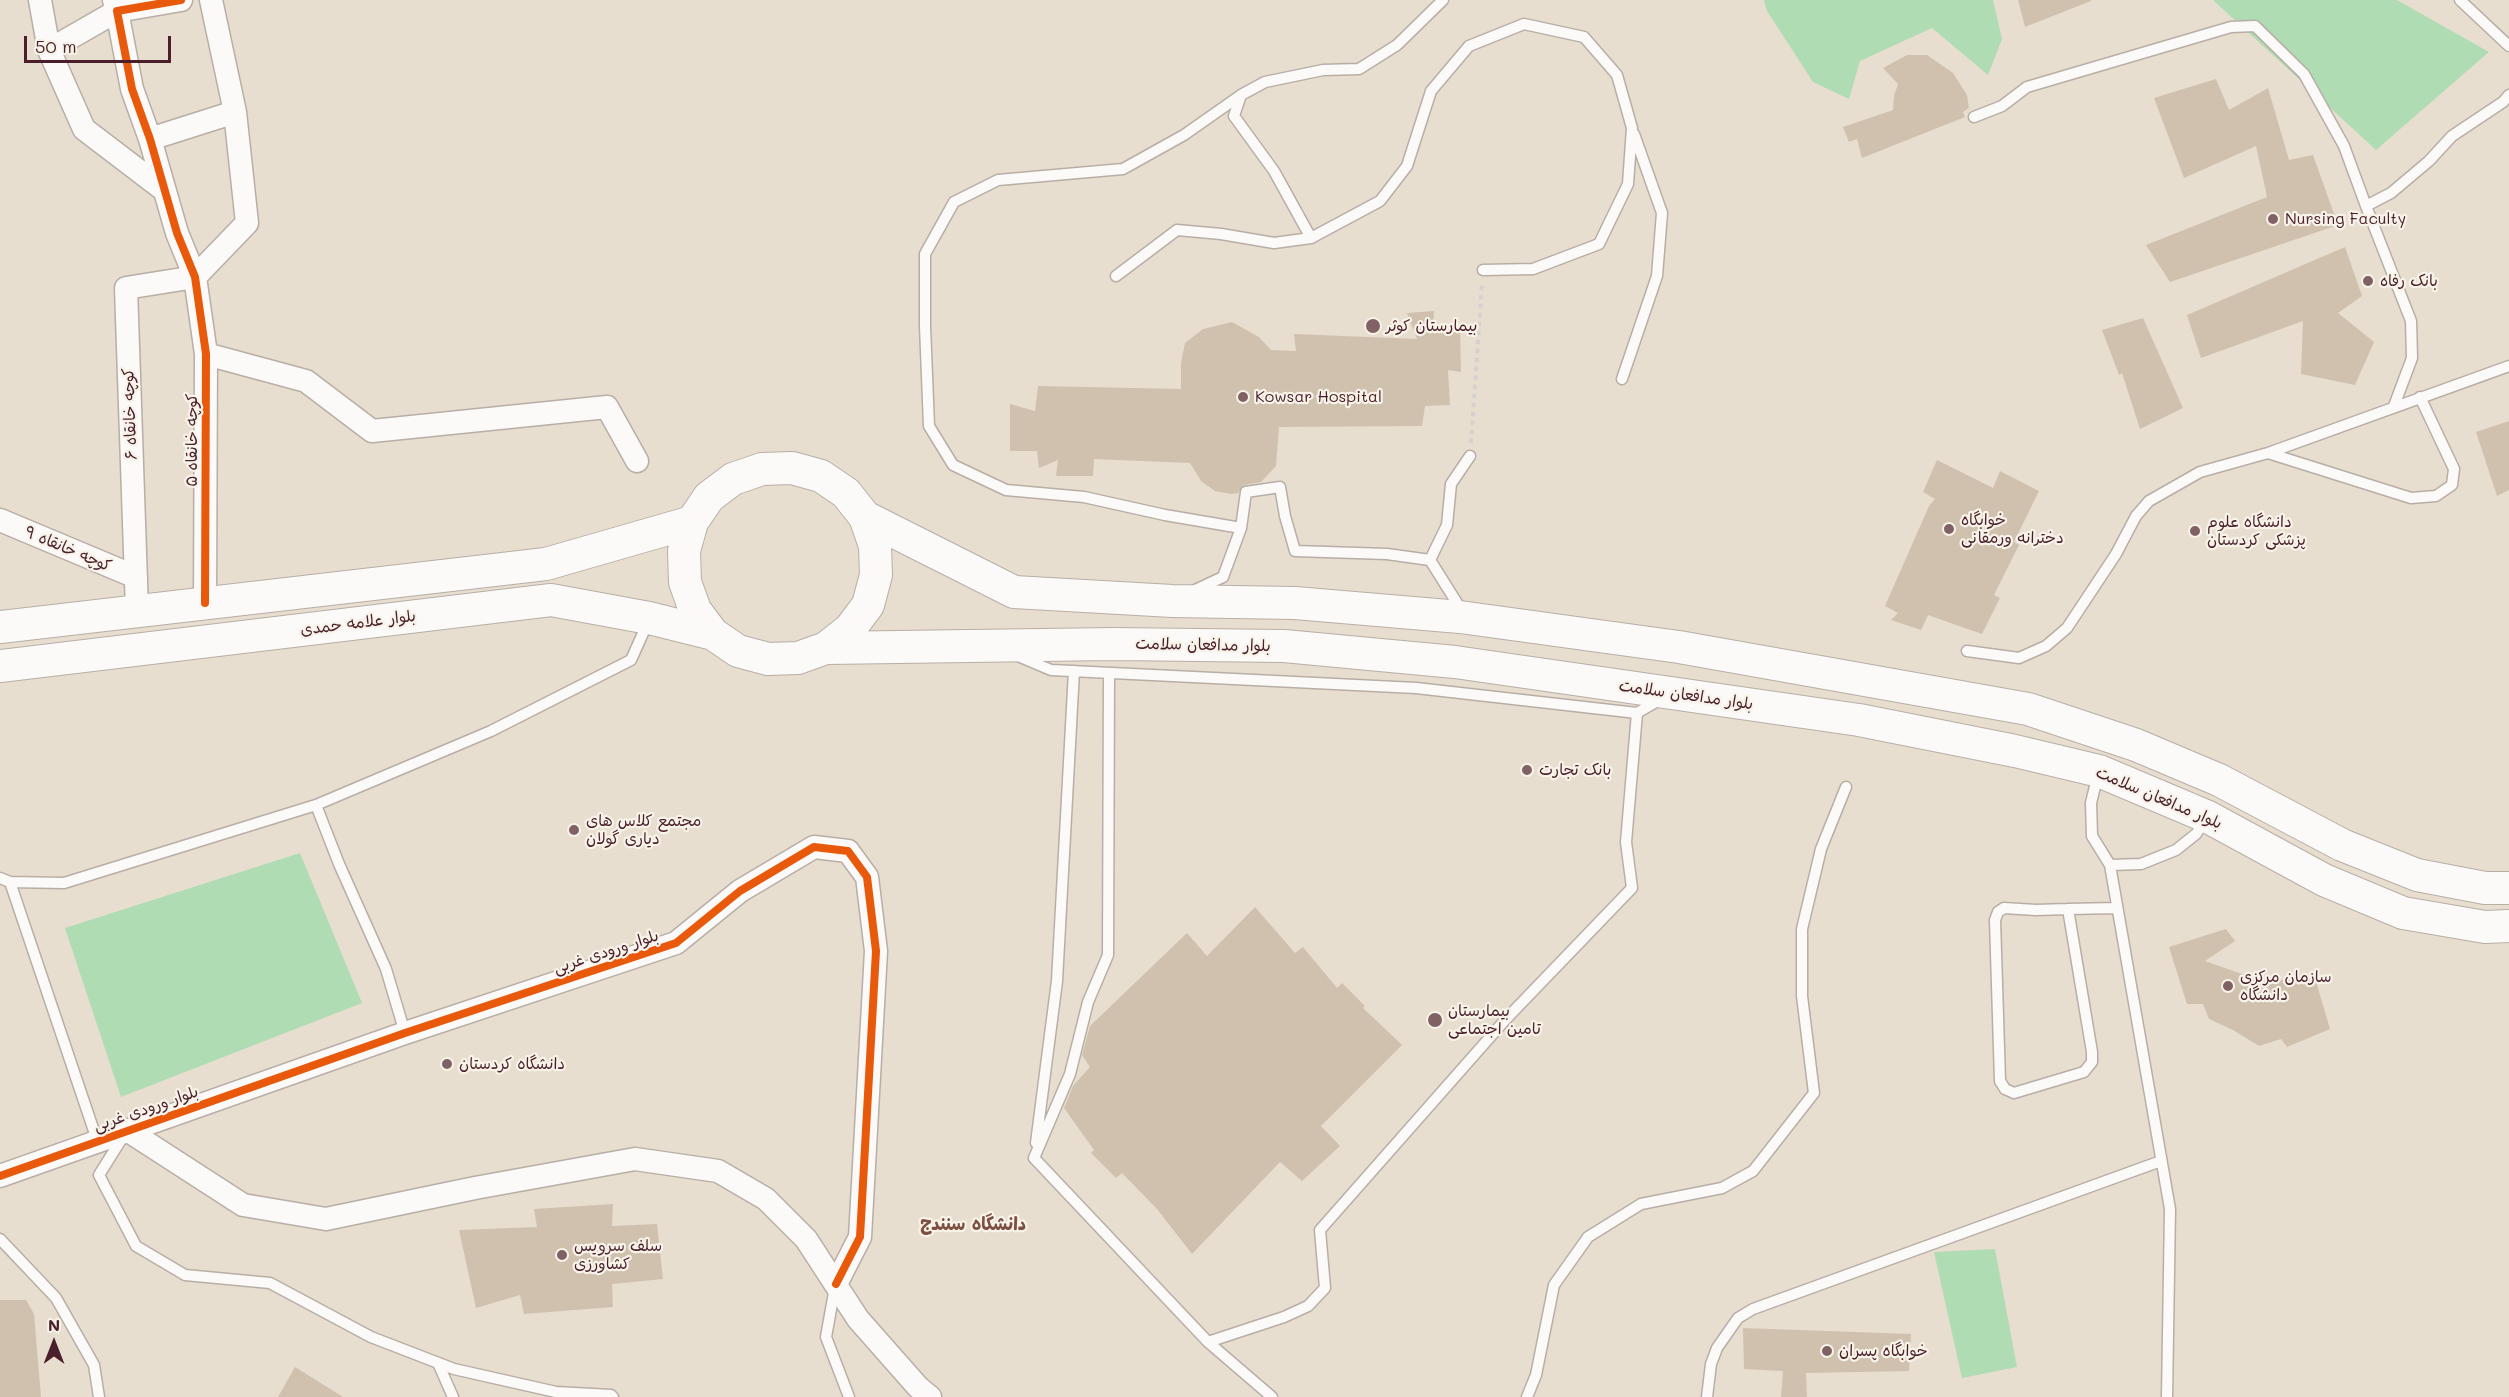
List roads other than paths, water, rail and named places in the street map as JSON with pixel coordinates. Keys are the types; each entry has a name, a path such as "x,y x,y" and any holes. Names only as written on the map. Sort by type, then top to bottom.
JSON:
{"main road":[{"path":"792,468 821,476 846,493 865,517 875,546 876,575 867,605 850,629 826,648 798,658 768,659 738,651 713,634 695,610 685,582 684,551 692,522 709,497 733,479 762,469 792,468"},
{"path":"865,517 1014,592 1173,601 1295,603 1460,617 1679,647 2028,709 2136,745 2219,780 2342,845 2417,875 2485,888 2509,888"},
{"path":"0,627 546,564 692,522"},
{"name":"بلوار علامه حمدی","path":"0,666 551,600 649,618 713,634"},
{"name":"بلوار مدافعان سلامت","path":"826,648 1113,644 1284,646 1455,662 1859,720 2015,751 2099,771 2208,817 2324,880 2403,913 2485,927 2509,926"}],"street":[{"path":"40,0 49,50 84,129 164,190"},
{"path":"49,50 115,6 181,0"},
{"path":"195,277 247,223 235,112 212,0"},
{"name":"کوچه خانقاه ۵","path":"115,6 132,89 150,140 177,233 195,277 206,354 205,603"},
{"path":"150,140 235,112"},
{"name":"کوچه خانقاه ۶","path":"137,610 126,288 195,277"},
{"path":"206,354 306,381 372,431 606,407 637,461"},
{"name":"کوچه خانقاه ۹","path":"0,520 136,577"},
{"name":"بلوار ورودی غربی","path":"0,1176 405,1033 676,943 740,891 814,847 848,851 867,877 876,951 860,1237 836,1284"},
{"path":"128,1130 243,1205 326,1219 475,1188 635,1159 718,1171 766,1199 806,1239 858,1319 918,1387 930,1397"}],"lane":[{"path":"1241,528 1165,515 1084,497 1006,490 952,465 929,426 925,254 954,202 998,180 1123,169 1185,135 1241,95 1265,82 1323,70 1359,69 1397,45 1443,0"},
{"path":"2460,0 2509,46"},
{"path":"1116,276 1177,231 1221,234 1274,243 1311,238 1380,201 1407,166 1431,91 1469,46 1524,24 1584,37 1617,75 1632,128 1662,213 1657,276 1623,379"},
{"path":"1974,117 2002,106 2027,87 2231,27 2254,26 2304,74 2344,146 2410,321 2412,358 2394,406"},
{"path":"1241,95 1234,116 1274,171 1311,238"},
{"path":"2366,206 2391,193 2429,161 2452,136 2503,102 2509,95"},
{"path":"1483,270 1533,269 1599,244 1628,184 1632,128"},
{"path":"1967,651 2019,658 2046,646 2067,628 2116,554 2136,516 2149,501 2200,472 2268,453 2509,366"},
{"path":"2268,453 2411,498 2436,496 2452,485 2454,469 2420,397"},
{"path":"1430,560 1447,525 1451,484 1470,456"},
{"path":"1173,601 1223,577 1241,528 1246,492 1280,487 1295,551 1387,554 1430,560 1457,603 1460,617"},
{"path":"97,1140 5,880 64,883 316,805 490,731 631,660 649,618"},
{"path":"996,647 1051,670 1416,688 1637,713 1672,693"},
{"path":"1034,1158 1057,981 1074,671"},
{"path":"1034,1158 1070,1074 1088,1002 1108,956 1109,673"},
{"path":"1208,1342 1284,1317 1308,1306 1325,1288 1320,1230 1506,1019 1632,888 1626,842 1637,713"},
{"path":"2099,771 2091,803 2092,836 2110,865 2169,1209 2167,1397"},
{"path":"1527,1397 1536,1375 1554,1285 1588,1237 1641,1203 1722,1188 1753,1171 1814,1093 1802,996 1802,929 1821,849 1846,787"},
{"path":"316,805 339,864 386,969 405,1033"},
{"path":"2110,865 2141,864 2176,850 2196,834 2208,817"},
{"path":"2068,909 2092,1062 2084,1072 2014,1093 2005,1089 2000,1081 1995,920 1998,912 2004,908 2117,908"},
{"path":"128,1130 99,1175 136,1246 184,1275 270,1284 371,1337 453,1369 556,1392 611,1395 613,1397"},
{"path":"1034,1158 1208,1342 1272,1397"},
{"path":"1707,1397 1711,1364 1717,1348 1738,1318 1753,1309 2161,1161"},
{"path":"0,1239 56,1298 94,1365 99,1397"},
{"path":"836,1284 826,1337 849,1397"},
{"path":"438,1363 453,1397"}],"place":[{"name":"Nursing Faculty","path":"2273,219"},
{"name":"بانک رفاه","path":"2368,281"},
{"name":"بیمارستان کوثر","path":"1373,326"},
{"name":"Kowsar Hospital","path":"1243,397"},
{"name":"خوابگاه دخترانه ورمقانی","path":"1949,529"},
{"name":"دانشگاه علوم پزشکی کردستان","path":"2195,531"},
{"name":"بانک تجارت","path":"1527,770"},
{"name":"مجتمع کلاس های دیاری گولان","path":"574,830"},
{"name":"سازمان مرکزی دانشگاه","path":"2228,986"},
{"name":"بیمارستان تامین اجتماعی","path":"1435,1020"},
{"name":"دانشگاه کردستان","path":"447,1064"},
{"name":"سلف سرویس کشاورزی","path":"562,1255"},
{"name":"خوابگاه پسران","path":"1827,1351"}],"district":[{"name":"دانشگاه سنندج","path":"973,1224"}]}
